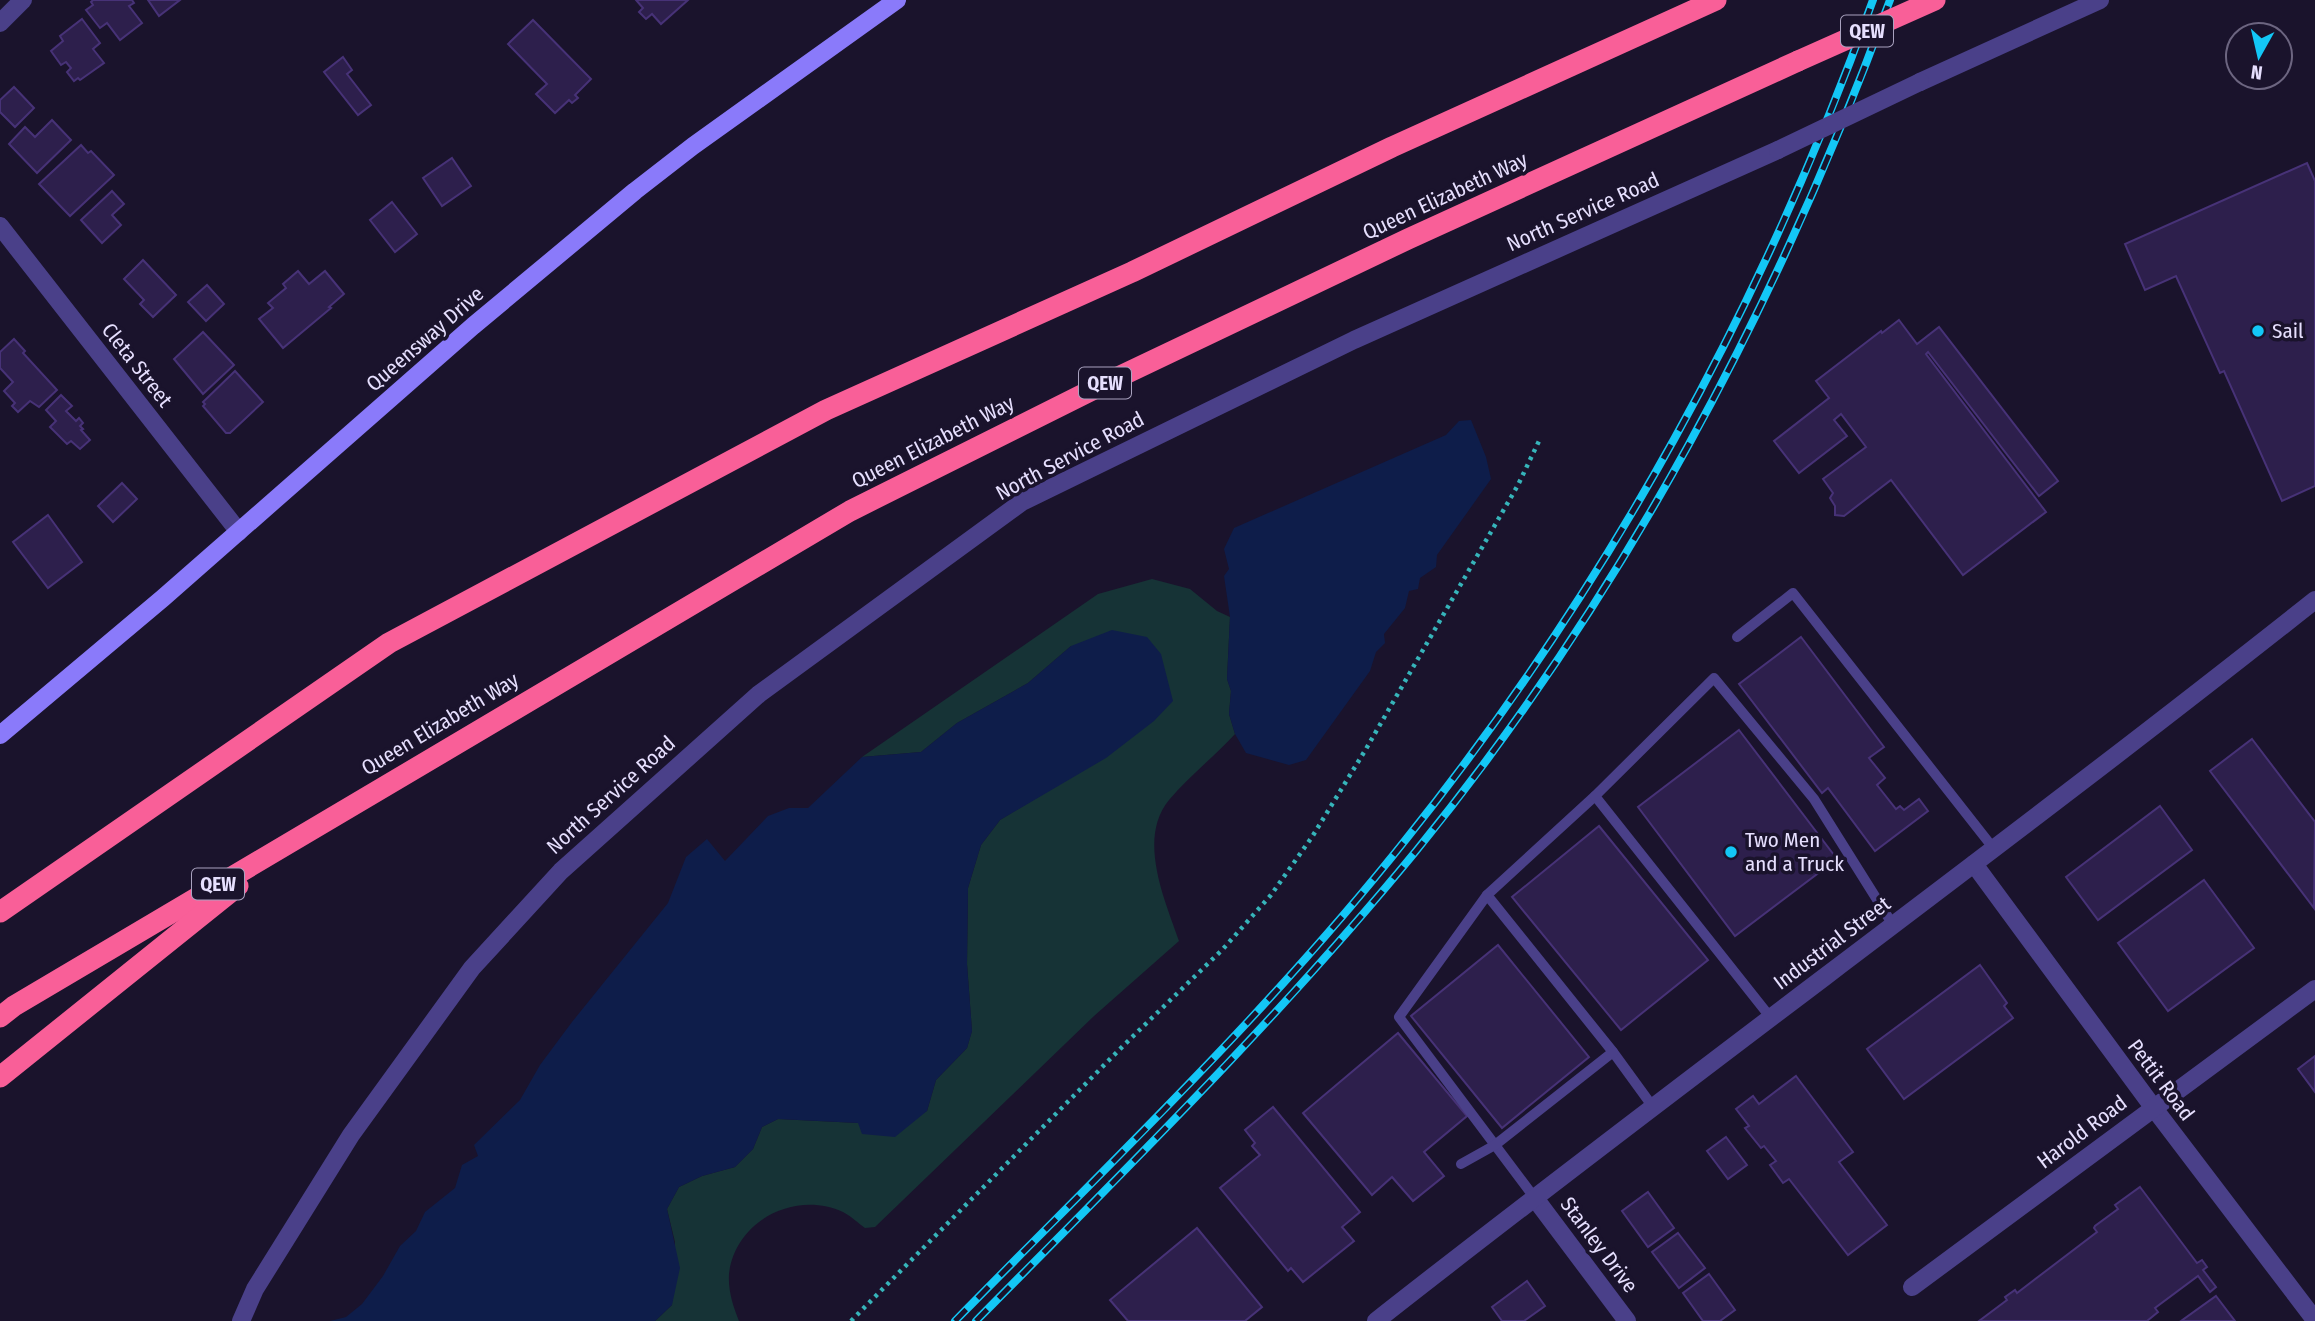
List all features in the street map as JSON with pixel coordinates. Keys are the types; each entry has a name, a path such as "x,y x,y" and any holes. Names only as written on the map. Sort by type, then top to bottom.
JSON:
{"highway":[{"path":"0,912 389,643 813,416 1132,272 1392,147 1716,0"},
{"name":"Queen Elizabeth Way","path":"0,1017 26,999 850,511 1108,382 1408,239 1935,0"},
{"path":"0,1077 227,894 438,754"}],"main road":[{"name":"Queensway Drive","path":"0,734 239,532 482,318 635,191 897,0"}],"street":[{"path":"0,23 23,0"},
{"name":"North Service Road","path":"241,1321 255,1289 351,1135 472,968 561,871 759,694 1022,502 1354,340 1778,150 2100,0"},
{"name":"Cleta Street","path":"0,226 239,532"},
{"name":"Industrial Street","path":"1376,1321 1534,1197 2152,729 2315,600"},
{"name":"Pettit Road","path":"1974,864 2153,1107 2315,1320"},
{"name":"Harold Road","path":"1912,1287 2315,989"},
{"name":"Stanley Drive","path":"1534,1197 1627,1321"}],"lane":[{"path":"1737,637 1793,593 1994,849"},
{"path":"1534,1197 1399,1017 1487,895 1595,796 1714,678 1814,799 1893,925"},
{"path":"1595,796 1771,1018"},
{"path":"1487,895 1613,1052 1653,1107"},
{"path":"1461,1164 1495,1144 1613,1052"}],"path":[{"path":"851,1321 1123,1046 1223,949 1271,895 1312,837 1366,749 1518,485 1539,441"}],"green space":[{"path":"1152,579 1190,589 1217,611 1230,617 1227,679 1231,691 1229,714 1235,734 1169,800 1155,833 1154,851 1161,889 1179,941 1094,1016 875,1227 865,1228 843,1212 825,1206 806,1205 771,1214 743,1238 734,1255 729,1286 739,1321 655,1321 672,1305 675,1242 667,1209 679,1187 702,1176 735,1167 753,1149 762,1127 778,1119 858,1123 927,1111 936,1080 967,1048 972,1031 967,964 968,888 981,845 1000,820 1038,797 1071,646 1028,683 957,723 921,752 862,757 1098,594"}],"water":[{"path":"1471,420 1486,457 1491,479 1437,555 1436,567 1420,578 1418,589 1409,591 1405,608 1384,634 1385,643 1376,652 1370,671 1306,760 1289,765 1246,753 1235,734 1229,714 1231,691 1227,679 1230,617 1224,576 1229,569 1224,549 1234,528 1446,435 1459,421"},
{"path":"1112,630 1147,637 1161,654 1173,701 1154,721 1106,758 1000,820 981,845 968,888 967,964 972,1031 967,1048 936,1080 927,1111 895,1137 862,1134 858,1123 778,1119 762,1127 753,1149 735,1167 702,1176 679,1187 667,1209 680,1268 672,1305 655,1321 330,1321 346,1317 362,1304 383,1276 400,1246 416,1231 425,1212 455,1188 462,1165 478,1156 474,1145 520,1100 540,1065 572,1022 668,903 686,857 707,839 725,861 768,816 789,808 808,808 862,757 921,752 957,723 1028,683 1071,646"}],"building":[{"path":"93,0 132,0 134,3 129,6 142,23 120,40 107,23 100,28 86,10 93,5"},
{"path":"148,0 180,0 159,16"},
{"path":"636,0 688,0 661,24 652,14 646,19 639,12 643,8"},
{"path":"82,19 100,43 93,49 104,63 80,80 78,78 74,81 67,72 71,68 66,62 61,65 51,51 63,41 60,36"},
{"path":"533,20 591,79 575,95 578,98 572,103 569,100 555,113 536,94 547,84 508,44"},
{"path":"343,57 352,70 347,74 371,105 358,115 324,72"},
{"path":"14,87 34,108 15,127 0,112 0,100"},
{"path":"52,120 71,140 37,173 9,144 25,127 35,137"},
{"path":"81,145 88,153 91,151 114,175 70,216 39,184"},
{"path":"452,158 471,186 442,206 423,178"},
{"name":"Sail","path":"2307,163 2315,181 2315,486 2282,501 2224,371 2220,373 2176,276 2145,290 2125,244"},
{"path":"112,191 124,204 112,215 121,225 102,243 81,220"},
{"path":"392,202 417,234 395,252 370,220"},
{"path":"143,260 176,295 153,317 140,304 144,300 124,279"},
{"path":"298,271 309,284 325,271 344,294 283,348 259,319 273,308 268,303 286,288 283,284"},
{"path":"207,285 224,304 206,321 188,302"},
{"path":"1899,320 1917,344 1939,327 2058,481 2039,496 1928,352 1926,354 2046,512 1963,575 1891,480 1844,516 1835,515 1835,506 1830,498 1833,493 1823,479 1866,447 1841,414 1834,420 1847,436 1799,473 1774,441 1829,398 1816,381"},
{"path":"203,332 234,365 203,394 174,359"},
{"path":"14,339 25,351 23,353 57,390 39,407 30,401 18,412 12,406 15,403 4,391 13,382 0,368 0,352"},
{"path":"235,371 263,402 230,433 226,433 203,406 203,402"},
{"path":"61,395 72,406 66,411 76,421 79,418 83,423 81,430 90,440 80,449 71,441 67,444 50,427 56,421 46,410"},
{"path":"122,483 137,499 113,522 98,506"},
{"path":"48,515 82,562 48,588 13,542"},
{"path":"1801,637 1884,747 1869,758 1885,778 1877,785 1896,809 1900,806 1904,810 1919,799 1928,811 1875,851 1828,788 1822,793 1739,684"},
{"path":"1739,730 1837,859 1735,936 1638,807"},
{"path":"2252,739 2315,822 2314,908 2210,771"},
{"path":"2160,806 2192,850 2098,920 2066,877"},
{"path":"1599,826 1708,960 1621,1030 1512,897"},
{"path":"2204,880 2254,948 2168,1011 2118,943"},
{"path":"1498,945 1589,1057 1502,1128 1411,1016"},
{"path":"1980,965 2007,1003 2004,1006 2013,1018 1904,1099 1867,1049"},
{"path":"1398,1033 1467,1116 1424,1152 1444,1176 1413,1201 1392,1177 1372,1195 1303,1113"},
{"path":"2315,1056 2315,1092 2298,1069"},
{"path":"1796,1076 1853,1152 1839,1162 1887,1225 1848,1255 1789,1179 1783,1183 1770,1165 1776,1161 1745,1128 1749,1126 1736,1109 1753,1096 1759,1104"},
{"path":"1273,1107 1360,1212 1342,1227 1354,1241 1303,1282 1291,1268 1288,1271 1220,1188 1260,1155 1252,1146 1255,1143 1245,1130"},
{"path":"1726,1137 1747,1165 1728,1179 1707,1151"},
{"path":"2140,1187 2197,1263 2202,1260 2207,1267 2203,1270 2216,1287 2210,1292 2198,1276 2155,1308 2158,1312 2147,1321 1979,1321 2007,1300 2005,1297 2015,1290 2017,1293 2097,1232 2095,1226 2118,1209 2115,1205"},
{"path":"1648,1192 1674,1228 1648,1247 1622,1211"},
{"path":"1197,1228 1262,1307 1245,1321 1128,1321 1110,1300"},
{"path":"1678,1233 1705,1268 1679,1288 1652,1252"},
{"path":"1709,1274 1735,1310 1720,1321 1703,1321 1683,1293"},
{"path":"1527,1281 1545,1306 1524,1321 1502,1321 1492,1307"},
{"path":"2216,1296 2235,1321 2181,1321"}],"railway":[{"path":"955,1321 1187,1086 1355,902 1480,742 1549,644 1614,542 1731,332 1830,113 1873,0"},
{"path":"976,1321 1202,1091 1364,913 1491,754 1561,654 1627,551 1688,445 1745,337 1798,226 1846,114 1890,0"}],"place":[{"name":"Sail","path":"2258,331"},
{"name":"Two Men and a Truck","path":"1731,852"}]}
